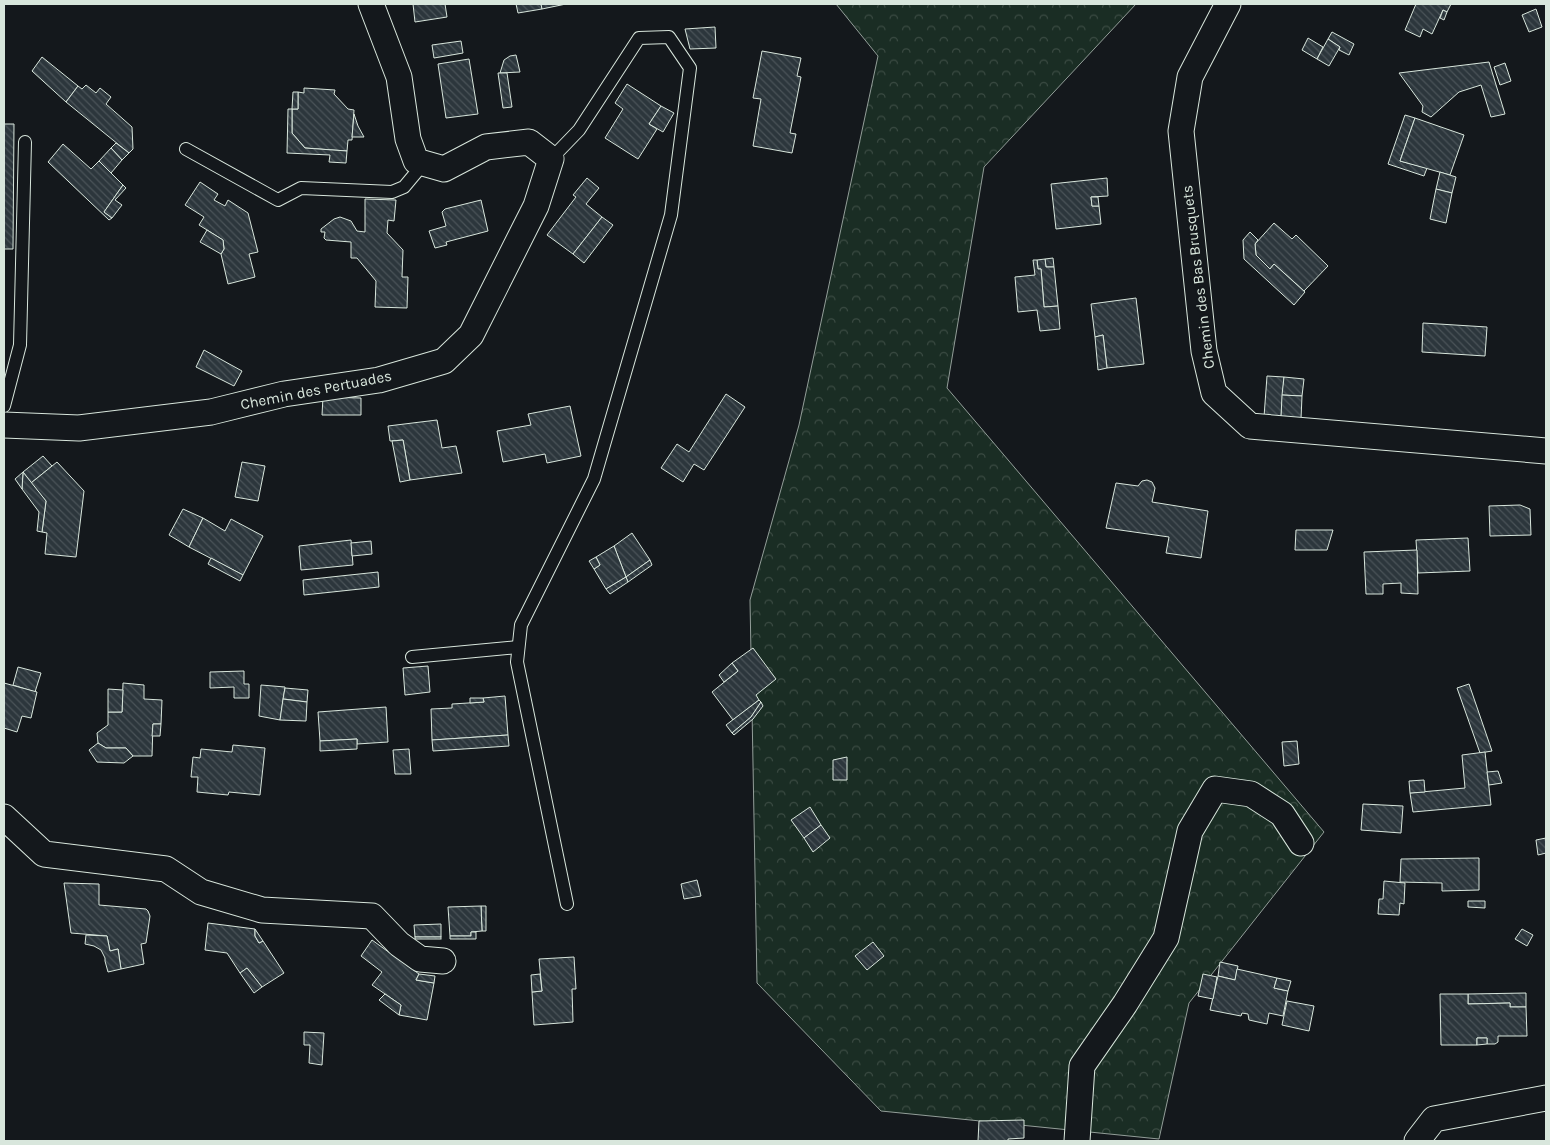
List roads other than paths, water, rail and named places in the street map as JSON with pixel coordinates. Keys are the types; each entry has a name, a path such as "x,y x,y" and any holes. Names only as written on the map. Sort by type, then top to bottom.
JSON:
{"street":[{"path":"371,4 399,77 408,139 416,161 444,169 486,147 529,142 551,159"},
{"name":"Chemin des Bas Brusquets","path":"1228,4 1190,77 1181,131 1204,351 1214,393 1250,426 1546,451"},
{"name":"Chemin des Pertuades","path":"4,425 79,428 210,412 284,394 379,380 444,360 471,335 536,206 551,159"},
{"path":"1078,1141 1082,1066 1125,1004 1166,938 1190,832 1215,789 1251,794 1282,814 1301,843"},
{"path":"4,817 44,854 166,869 201,892 262,910 372,916 399,944 420,959 443,961"},
{"path":"1417,1141 1434,1119 1546,1098"}],"lane":[{"path":"551,159 579,130 639,38 669,37 690,68 671,215 594,479 521,626 518,647 517,662 567,904"},
{"path":"4,406 20,345 25,142"},
{"path":"186,149 278,200 301,188 392,192 404,187 424,163"},
{"path":"412,657 518,647"}]}
